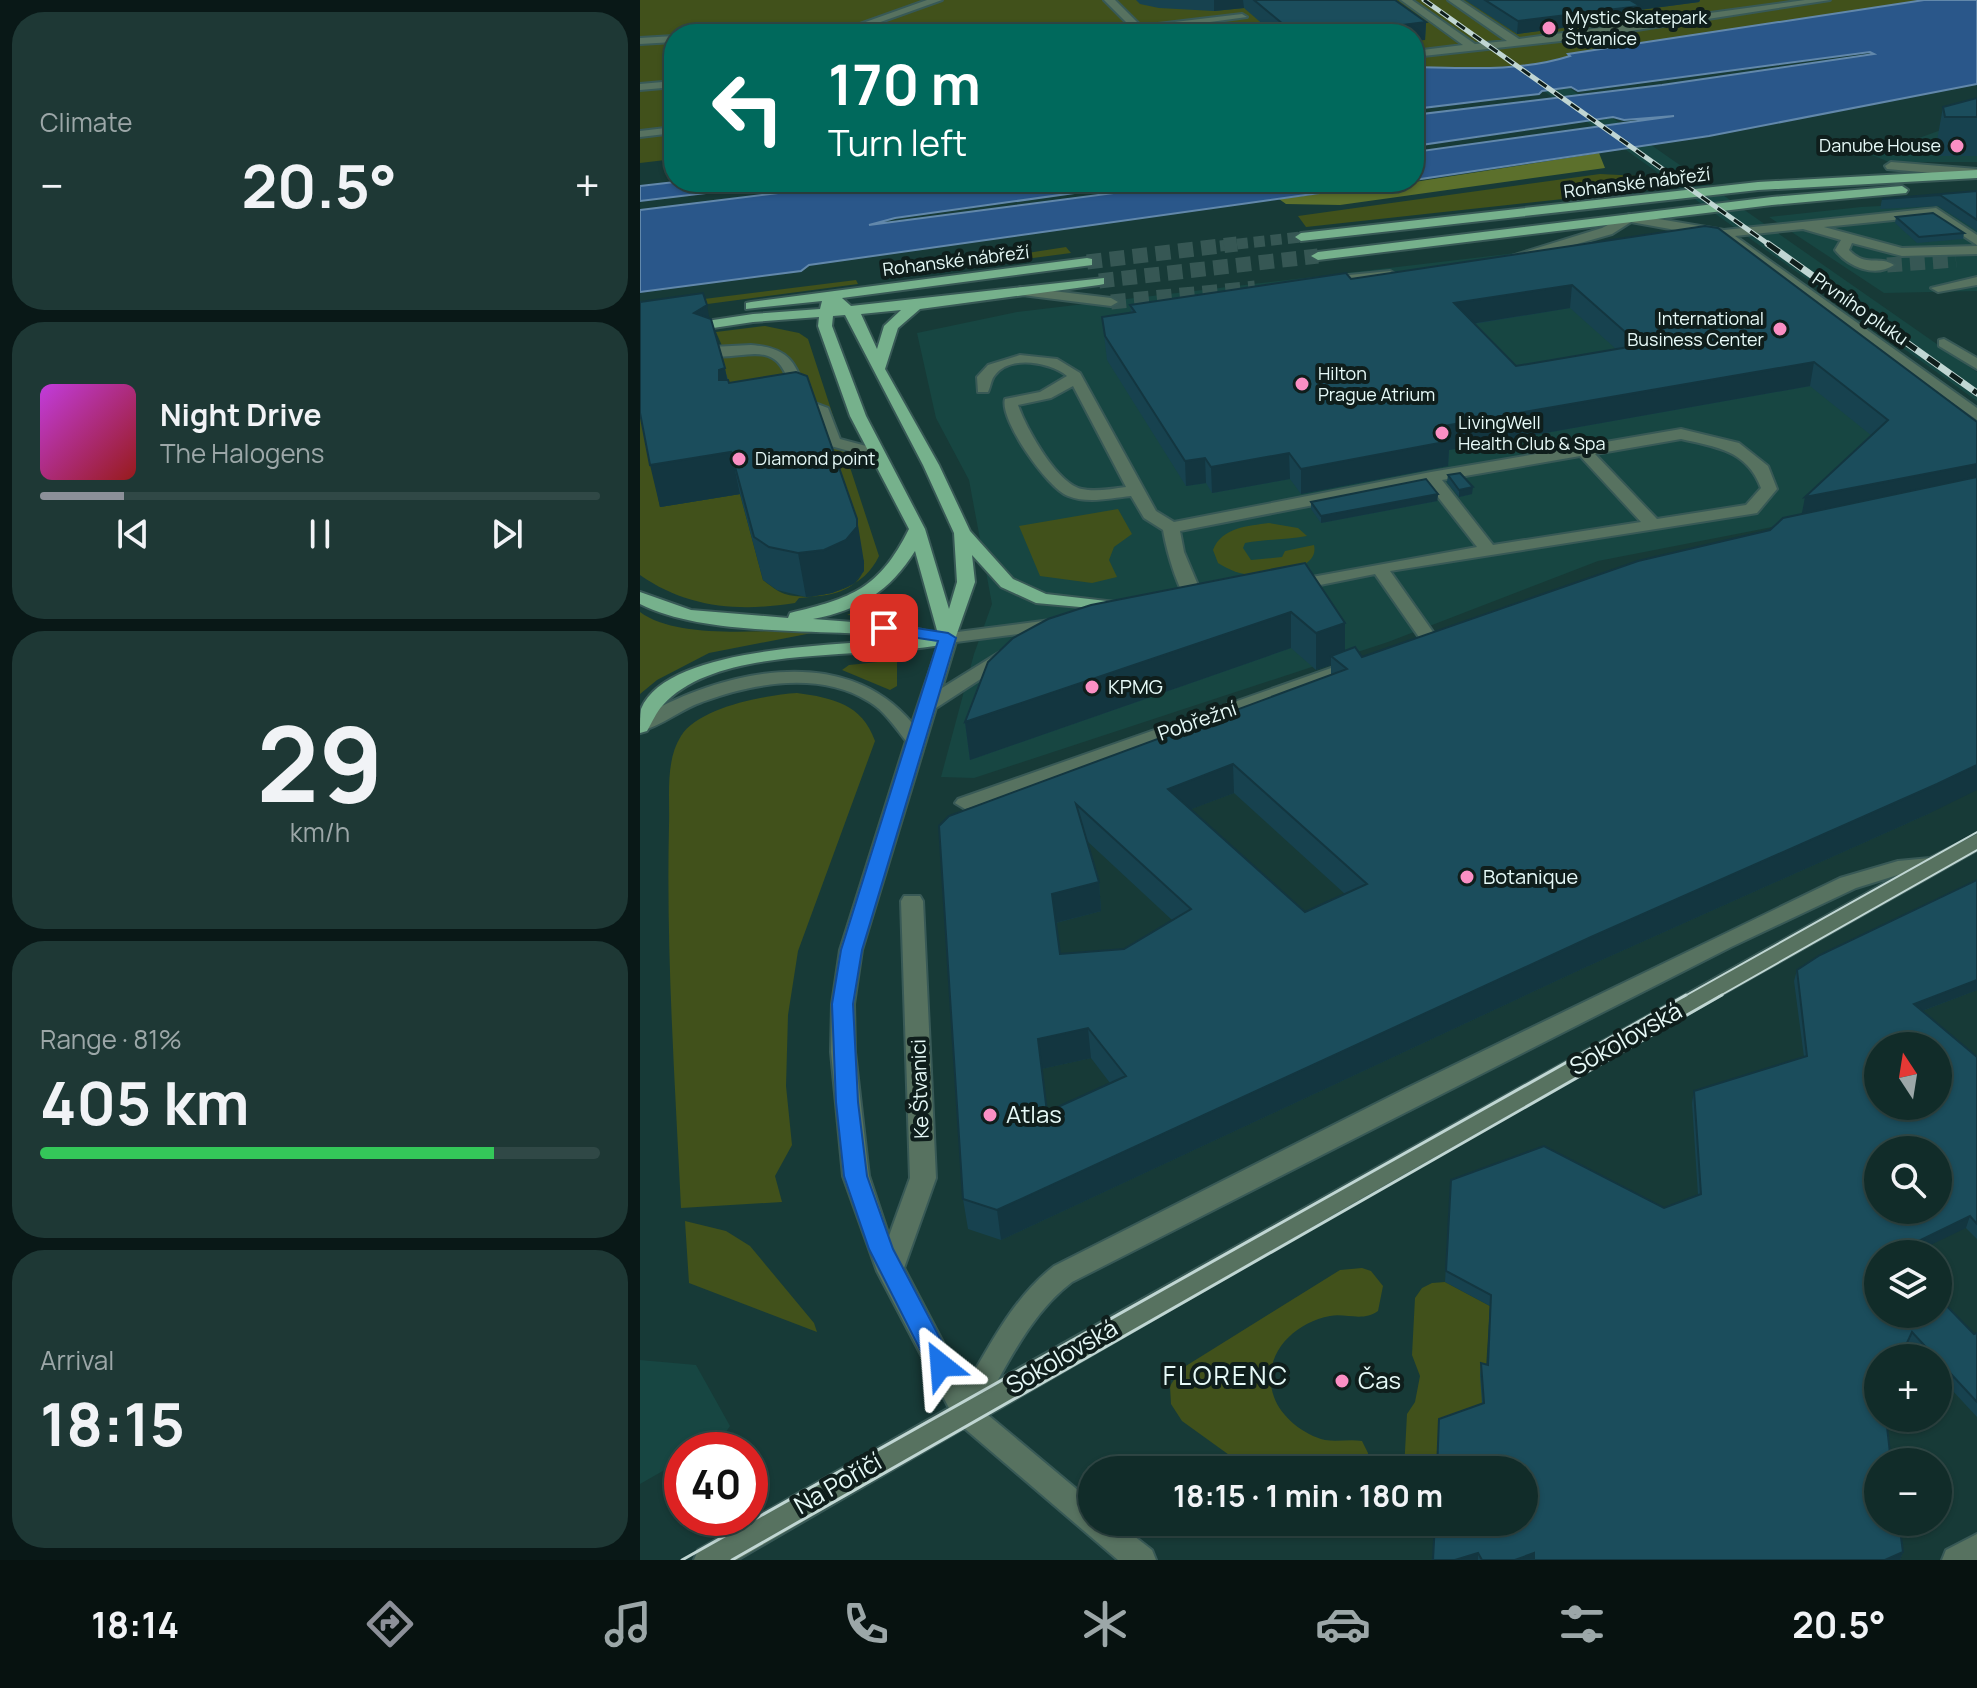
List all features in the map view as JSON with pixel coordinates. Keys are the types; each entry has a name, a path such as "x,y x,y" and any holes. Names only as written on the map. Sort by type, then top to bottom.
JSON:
{"main road":[{"name":"Rohanské nábřeží","path":"1301,237 1758,186 1977,174"},
{"name":"Rohanské nábřeží","path":"1318,256 1844,194 1977,186"},
{"name":"Rohanské nábřeží","path":"640,320 1087,262"},
{"name":"Rohanské nábřeží","path":"640,335 742,320 917,305 1099,281"},
{"path":"948,638 917,529 875,453 825,326 824,313 830,295 856,317 878,369 931,465 962,533 1007,583 1042,599 1131,613"},
{"path":"878,369 891,326 917,305"},
{"path":"752,621 807,615 862,597 885,583 895,571 917,529"},
{"path":"948,638 966,582 962,533"},
{"path":"640,597 663,608 698,617 884,628 948,638"},
{"path":"640,726 650,705 668,690 731,663 781,654 948,638"}],"street":[{"path":"866,24 937,0"},
{"path":"1109,0 1134,24"},
{"path":"1406,0 1475,49"},
{"path":"1453,0 1519,44"},
{"path":"1424,53 1519,44 1825,0"},
{"path":"1182,24 1242,17"},
{"path":"640,41 664,40"},
{"path":"640,87 664,85"},
{"path":"640,134 664,131"},
{"path":"1891,166 1977,174"},
{"path":"1676,240 1797,224 1936,212 1976,246"},
{"path":"1502,261 1607,231 1629,218"},
{"name":"Prvního pluku","path":"1629,218 1722,233 1977,415"},
{"path":"1797,224 1902,252 1976,246"},
{"path":"1797,224 1907,243 1976,246"},
{"path":"1848,239 1842,250 1850,261 1863,266 1887,265"},
{"path":"1956,260 1976,246"},
{"path":"1544,260 1576,255"},
{"path":"1339,280 1398,274"},
{"path":"1938,288 1977,281"},
{"name":"Rohanské nábřeží","path":"1020,291 1111,302"},
{"path":"1944,343 1977,365"},
{"path":"712,351 756,350 776,355 787,363 795,405 823,411 833,442 875,453"},
{"path":"983,389 982,380 986,373 1015,360 1033,358 1060,362 1075,376 1150,514 1171,528 1431,477 1681,434 1733,446 1762,469 1769,489 1751,509 1379,568 1273,589"},
{"path":"1075,376 1069,385 1045,395 1010,402 1024,434 1056,483 1064,490 1088,496 1136,491"},
{"path":"1583,450 1652,524"},
{"path":"1431,477 1488,550"},
{"path":"1171,528 1175,552 1197,604"},
{"path":"1379,568 1428,640"},
{"path":"1078,1509 1020,1462 968,1411 890,1271 856,1176 847,1102 843,1004 851,950 948,638 1131,613"},
{"path":"929,704 1005,657 1042,640 1131,613"},
{"name":"Pobřežní","path":"965,803 1369,661"},
{"path":"640,726 677,704 718,690 768,680 812,679 849,684 873,696 887,706 916,740"},
{"name":"Sokolovská","path":"968,1411 1977,841"},
{"name":"Sokolovská","path":"968,1411 995,1360 1046,1284 1063,1274 1648,978 1848,883 1898,868 1941,860"},
{"name":"Ke Štvanici","path":"890,1271 923,1178 912,901"},
{"path":"1106,1321 1150,1306"},
{"name":"Na Poříčí","path":"709,1560 968,1411"},
{"path":"1111,1536 1141,1560"},
{"path":"1957,1560 1977,1548"}],"shaded area":[{"path":"1443,0 1977,372 1977,401 1506,64"},
{"path":"1977,117 1977,162 1889,162 1872,155"},
{"path":"1977,201 1977,291 1884,293 1769,217 1861,207"},
{"path":"1694,232 1739,237 1977,422 1977,487 1598,561 1388,642 974,778 941,777 974,654 992,604 969,480 936,418 917,333 1017,312"},
{"path":"640,1360 696,1365 730,1426 726,1432 664,1432 664,1470 640,1484"}],"green space":[{"path":"640,0 1924,0 1572,55 1533,64 1454,68 1424,67 1424,24 664,24 664,160 640,163"},
{"path":"1599,153 1605,168 1340,205 1286,204 1279,199 1335,192 1424,192 1424,180"},
{"path":"1600,174 1660,177 1673,187 1306,227 1298,216"},
{"path":"1066,247 1071,253 926,272 957,264"},
{"path":"856,280 858,284 640,313 640,307"},
{"path":"765,326 799,333 808,339 879,556 865,576 854,584 862,573 864,562 812,412 737,423 718,358 723,348 716,332"},
{"path":"640,407 660,507 740,494 763,580 785,594 813,596 774,606 714,605 676,595 640,575"},
{"path":"1118,509 1132,534 1114,547 1109,560 1117,577 1092,583 1040,576 1019,526"},
{"path":"1269,523 1298,528 1307,536 1245,543 1243,548 1251,560 1282,557 1285,551 1314,545 1310,560 1293,569 1254,575 1235,572 1218,563 1213,550 1223,536 1236,529"},
{"path":"885,598 896,600 898,612 894,617 847,615"},
{"path":"640,612 656,621 698,630 809,630 812,633 709,653 657,680 640,694"},
{"path":"897,660 897,686 890,690 842,670 849,665"},
{"path":"797,693 823,697 845,705 862,719 875,741 798,951 788,1015 786,1086 792,1145 775,1176 782,1202 681,1208 669,921 670,768 681,736 702,717 734,704"},
{"path":"685,1221 726,1231 750,1246 814,1323 817,1332 689,1283"},
{"path":"1362,1268 1371,1271 1383,1286 1378,1311 1360,1317 1330,1316 1303,1326 1282,1344 1272,1368 1271,1382 1277,1404 1301,1429 1325,1440 1362,1441 1368,1456 1231,1456 1182,1421 1171,1404 1170,1386 1181,1369 1340,1270"},
{"path":"1445,1282 1490,1306 1483,1414 1448,1456 1405,1456 1407,1414 1415,1402 1420,1376 1412,1355 1415,1298 1422,1288"}],"water":[{"path":"1924,0 1977,0 1977,84 1709,136 1424,179 1424,151 1674,116 1624,120 1613,117 1424,145 1424,114 1662,85 1874,54 1870,52 1578,91 1571,87 1539,94 1424,108 1424,67 1532,65 1570,56 1568,54"},
{"path":"664,183 664,192 714,192 640,201 640,186"},
{"path":"787,192 1081,192 895,218 869,225 1121,192 1327,192 809,265 801,271 640,292 640,210"}],"building":[{"path":"1254,0 1395,0 1426,22 1410,24 1283,24"},
{"path":"1485,0 1630,0 1640,6 1518,21"},
{"path":"1977,98 1977,117 1945,117 1943,107"},
{"path":"1977,191 1977,220 1940,195 1882,199"},
{"path":"1933,213 1964,233 1919,237 1896,217"},
{"path":"1705,226 1718,228 1977,422 1977,464 1805,497 1888,420 1814,362 1438,427 1450,441 1301,469 1289,453 1211,467 1205,458 1185,461 1105,336 1102,317 1135,312 1130,305 1346,273 1351,279","holes":["1572,285 1640,345 1516,366 1454,303"]},
{"name":"Diamond point","path":"703,293 707,305 694,313 711,319 725,368 719,370 719,380 728,380 729,383 796,372 807,376 857,519 857,527 846,540 824,550 798,553 769,547 754,537 731,452 650,465 640,413 640,302"},
{"path":"1460,473 1473,487 1459,490 1448,475"},
{"path":"1977,477 1977,765 1591,937 997,1210 963,1199 939,826 949,816 1347,669 1331,656 1355,647 1362,657 1638,561 1770,530 1783,518","holes":["1233,764 1367,884 1305,912 1168,789","1076,804 1191,909 1124,949 1060,954 1052,894 1099,882","1088,1028 1126,1076 1047,1112 1038,1039"]},
{"path":"1426,479 1438,494 1321,516 1311,502"},
{"path":"1305,563 1345,623 1316,633 1291,612 965,722 988,662 1013,638 1048,619 1091,605"},
{"path":"1977,880 1977,980 1914,1004 1947,1032 1864,1032 1864,1120 1952,1120 1952,1036 1977,1057 1977,1224 1970,1216 1921,1240 1864,1240 1864,1328 1952,1328 1952,1311 1974,1334 1977,1333 1977,1402 1952,1375 1952,1344 1923,1344 1912,1332 1906,1344 1864,1344 1864,1432 1888,1432 1889,1448 1864,1448 1864,1536 1901,1536 1903,1552 1885,1560 1534,1560 1534,1553 1515,1560 1482,1560 1478,1553 1455,1560 1433,1560 1434,1536 1538,1536 1538,1456 1438,1456 1439,1419 1484,1403 1481,1363 1488,1365 1491,1295 1446,1271 1451,1180 1544,1146 1664,1208 1701,1194 1694,1091 1807,1056 1797,970 1820,955"}],"tunnel":[{"path":"1224,246 1301,237"},
{"path":"1224,246 1237,244"},
{"path":"1220,246 1224,246"},
{"path":"1087,262 1224,246"},
{"path":"1099,281 1318,256"},
{"path":"1887,265 1956,260"},
{"path":"1111,302 1255,288"}],"tram line":[{"path":"1683,997 1977,832"},
{"path":"1718,997 1977,850"},
{"path":"682,1560 1686,995"},
{"path":"732,1560 1722,995"}],"railway":[{"path":"1424,0 1771,246"},
{"path":"1768,244 1977,393"}],"place":[{"name":"Mystic Skatepark Štvanice","path":"1549,28"},
{"name":"Danube House","path":"1957,146"},
{"name":"International Business Center","path":"1780,329"},
{"name":"Hilton Prague Atrium","path":"1302,384"},
{"name":"LivingWell Health Club & Spa","path":"1442,433"},
{"name":"Diamond point","path":"739,459"},
{"name":"KPMG","path":"1092,687"},
{"name":"Botanique","path":"1467,877"},
{"name":"Atlas","path":"990,1115"},
{"name":"Čas","path":"1342,1381"}],"district":[{"name":"FLORENC","path":"1226,1376"}],"route":[{"path":"884,628 948,638 851,950 843,1004 843,1052 856,1176 890,1271 941,1365"}]}
